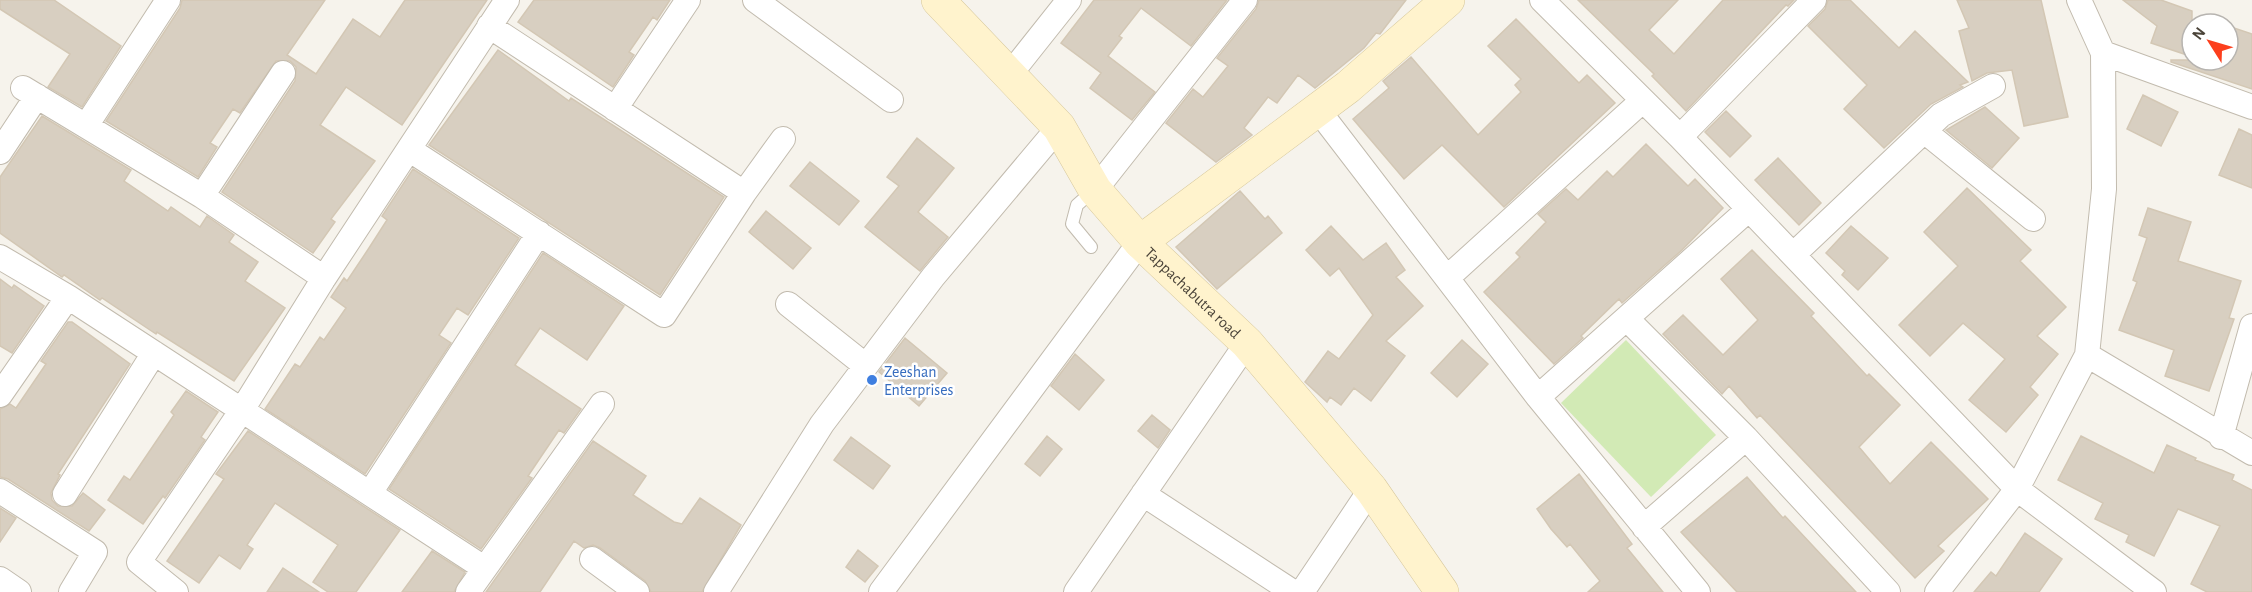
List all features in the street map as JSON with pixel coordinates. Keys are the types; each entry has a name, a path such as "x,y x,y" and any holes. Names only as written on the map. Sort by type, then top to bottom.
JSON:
{"main road":[{"name":"Tappachabutra road","path":"938,0 1011,73 1059,127 1095,190 1140,242 1247,343 1371,489 1442,592"},
{"path":"1140,242 1318,110 1448,0"}],"street":[{"path":"86,126 168,0"},
{"path":"176,592 140,562 242,410 324,278 507,0"},
{"path":"615,109 688,0"},
{"path":"755,0 891,100"},
{"path":"1011,73 1069,0"},
{"path":"1095,190 1245,0"},
{"path":"1542,0 1794,254 2017,489 2154,592"},
{"path":"1680,137 1814,0"},
{"path":"1937,592 2017,489 2087,355 2104,189 2103,53 2079,0"},
{"path":"489,26 744,193"},
{"path":"2103,53 2252,107"},
{"path":"202,196 283,73"},
{"path":"1794,254 1941,115 1993,86"},
{"path":"0,152 30,92 202,196 324,278"},
{"path":"1448,277 1642,100"},
{"path":"1318,110 1538,397 1698,592"},
{"path":"716,592 822,424 933,277 1059,127"},
{"path":"1924,131 2033,219"},
{"path":"410,150 664,315 744,193 783,139"},
{"path":"1538,397 1749,209"},
{"path":"370,493 539,233"},
{"path":"881,592 1140,242"},
{"path":"0,257 68,297 484,568"},
{"path":"0,395 68,297"},
{"path":"788,304 866,366"},
{"path":"1627,319 1746,438 1888,592"},
{"path":"2221,437 2252,326"},
{"path":"1076,592 1247,343"},
{"path":"65,494 154,353"},
{"path":"2087,355 2221,437 2252,453"},
{"path":"468,592 602,404"},
{"path":"1644,527 1746,438"},
{"path":"1302,592 1371,489"},
{"path":"0,491 95,552 71,592"},
{"path":"1143,494 1293,592"},
{"path":"592,559 637,592"},
{"path":"0,579 19,592"}],"lane":[{"path":"1091,247 1072,224 1077,205 1095,190"}],"green space":[{"path":"1626,340 1716,435 1651,497 1561,403"}],"building":[{"path":"0,0 54,0 121,46 82,107 48,87 70,54 0,9"},
{"path":"182,0 325,0 287,55 316,74 353,19 380,37 405,0 487,0 402,125 346,87 320,125 375,161 331,219 335,222 313,253 222,192 295,81 296,67 290,61 276,61 240,113 233,109 210,143 217,147 198,177 106,121 180,8"},
{"path":"534,0 670,0 657,20 653,17 629,52 634,55 613,87 518,22"},
{"path":"1094,0 1227,0 1191,46 1141,8 1119,36 1122,38 1108,56 1155,92 1132,120 1090,88 1101,73 1061,43"},
{"path":"1259,0 1406,0 1380,34 1376,33 1364,48 1315,88 1298,75 1277,103 1268,97 1244,128 1252,135 1216,162 1166,123 1193,89 1203,97 1228,66 1217,58 1256,9"},
{"path":"1578,0 1678,0 1649,30 1674,54 1723,0 1794,0 1788,6 1786,5 1686,111 1652,76 1654,74"},
{"path":"1828,0 1850,0 1899,48 1915,31 1968,82 1931,104 1884,148 1844,109 1867,85 1808,26 1825,9"},
{"path":"1957,0 2041,0 2068,117 2024,126 2012,70 1987,73 1972,81 1959,31 1969,28"},
{"path":"2123,0 2161,0 2192,11 2180,12 2180,53 2151,43 2157,26"},
{"path":"1516,19 1579,83 1587,75 1615,103 1504,207 1442,145 1404,179 1353,119 1389,88 1383,81 1411,57 1478,135 1521,92 1515,85 1521,79 1488,46"},
{"path":"2240,30 2252,34 2252,89 2201,72 2240,72"},
{"path":"498,50 569,101 571,98 724,197 660,295 429,145"},
{"path":"2171,60 2180,60 2180,65 2171,62"},
{"path":"2143,95 2178,112 2161,146 2127,129"},
{"path":"1985,107 2019,138 1992,168 1946,130"},
{"path":"1726,111 1751,136 1730,157 1705,132"},
{"path":"42,116 131,170 124,181 168,211 171,207 200,227 207,216 234,235 229,242 258,262 245,281 285,308 234,381 102,298 100,300 64,275 62,277 0,233 0,177"},
{"path":"2239,129 2252,135 2252,188 2219,175"},
{"path":"917,138 954,168 918,212 948,237 920,271 865,227 899,186 887,177"},
{"path":"1646,144 1688,186 1695,179 1723,208 1682,250 1622,303 1619,299 1581,336 1583,338 1554,364 1484,292 1520,257 1516,253 1546,222 1538,214 1566,189 1578,200 1607,171 1613,177"},
{"path":"1778,158 1821,203 1799,225 1755,180"},
{"path":"810,162 859,201 839,225 790,186"},
{"path":"413,169 519,238 468,315 457,308 439,335 451,343 365,474 265,409 295,364 300,367 320,337 324,340 346,308 331,297 344,278 347,281 387,220 382,216"},
{"path":"1967,188 2031,250 2020,261 2066,307 2037,336 2058,354 2030,387 2038,395 2006,432 1969,400 2005,359 1963,323 1930,356 1899,325 1958,266 1924,232"},
{"path":"1240,191 1265,219 1268,216 1282,233 1217,289 1176,247"},
{"path":"2148,208 2191,222 2178,261 2241,281 2229,318 2234,319 2209,391 2165,376 2174,350 2119,330 2137,282 2133,280 2147,238 2139,235"},
{"path":"766,211 811,248 793,269 749,232"},
{"path":"1331,226 1363,260 1386,243 1405,270 1396,277 1423,306 1386,341 1405,356 1371,401 1354,388 1341,405 1330,397 1327,402 1305,382 1328,351 1339,359 1373,315 1339,268 1330,276 1306,250"},
{"path":"1851,226 1888,258 1858,290 1842,275 1845,271 1826,253"},
{"path":"1752,250 1814,313 1811,316 1867,376 1869,374 1900,405 1859,447 1890,484 1931,442 1988,499 1938,546 1944,551 1915,578 1760,415 1757,418 1729,386 1722,394 1663,334 1683,315 1723,355 1758,320 1721,279"},
{"path":"543,253 624,306 587,360 540,328 515,365 581,409 564,433 559,430 528,476 532,478 481,549 389,489"},
{"path":"0,279 12,288 14,285 44,306 12,353 0,346"},
{"path":"68,322 72,322 130,364 58,474 60,475 51,493 52,500 58,506 72,506 83,493 105,510 89,531 8,479 0,477 0,409 10,404 16,408 46,364 41,361"},
{"path":"905,338 947,373 919,406 879,372"},
{"path":"1462,340 1488,364 1457,397 1431,373"},
{"path":"1075,354 1104,380 1079,410 1051,386"},
{"path":"186,391 218,412 201,437 205,440 165,498 163,496 143,524 108,500 124,476 130,480 174,415 171,412"},
{"path":"1152,415 1170,430 1158,448 1138,431"},
{"path":"248,431 400,530 356,592 328,592 313,582 338,545 275,503 247,545 253,549 240,569 219,555 199,583 167,561 224,479 216,474"},
{"path":"1047,436 1062,449 1040,476 1025,464"},
{"path":"2081,436 2154,473 2167,445 2196,458 2195,460 2234,475 2232,480 2252,490 2252,592 2207,592 2191,584 2220,526 2178,509 2154,556 2126,542 2129,535 2095,519 2103,503 2058,480"},
{"path":"851,437 890,466 873,489 834,460"},
{"path":"593,441 646,476 633,495 674,522 682,524 700,498 741,525 702,592 651,592 645,581 600,548 593,545 584,548 574,541 540,592 486,592"},
{"path":"1579,474 1632,544 1627,548 1663,592 1588,592 1600,581 1570,544 1567,547 1551,529 1537,509"},
{"path":"1747,477 1783,518 1785,516 1856,592 1737,592 1681,532"},
{"path":"0,508 16,518 0,542"},
{"path":"2025,533 2062,559 2039,592 1974,592 1991,572 1996,576"},
{"path":"858,550 878,566 865,582 846,567"},
{"path":"432,551 465,572 454,592 402,592"},
{"path":"283,568 319,592 267,592"}],"place":[{"name":"Zeeshan Enterprises","path":"872,380"}]}
